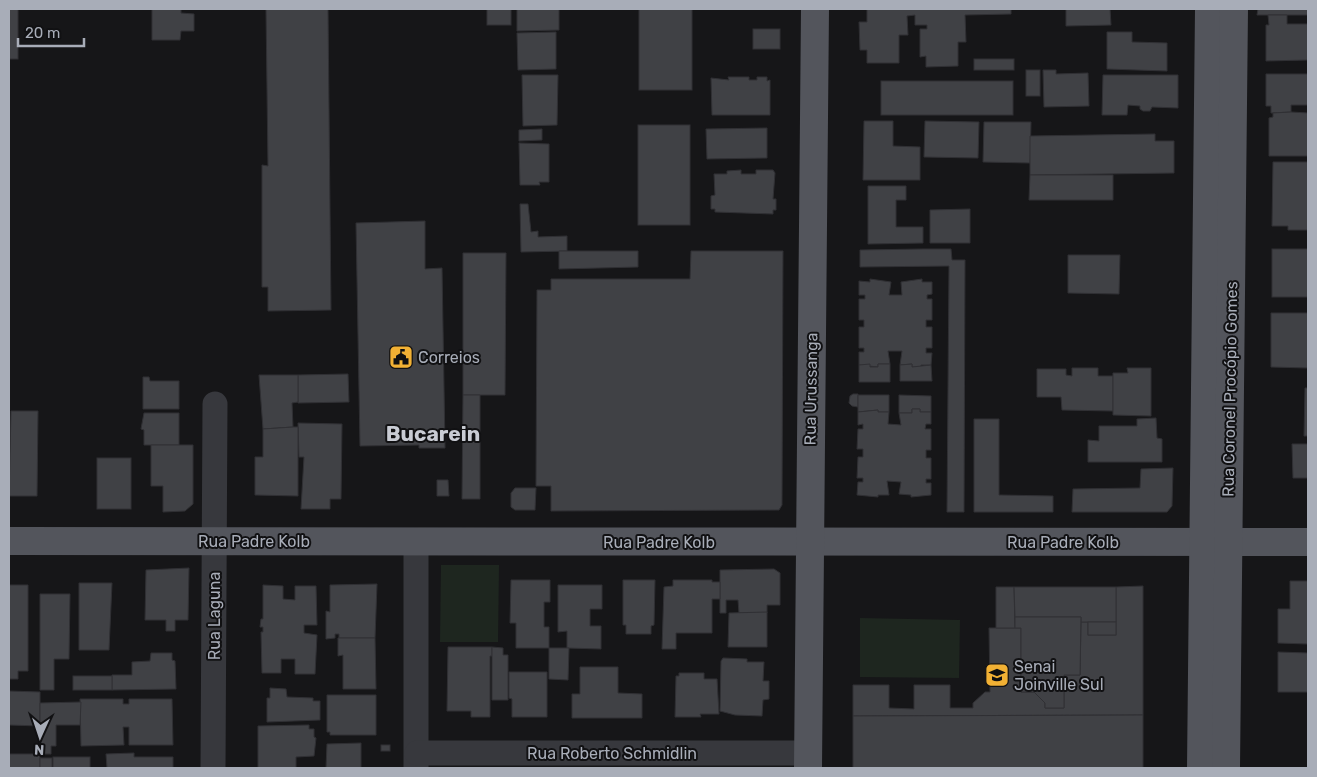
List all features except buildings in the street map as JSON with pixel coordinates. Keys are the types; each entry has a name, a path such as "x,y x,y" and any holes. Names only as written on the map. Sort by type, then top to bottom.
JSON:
{"main road":[{"name":"Rua Urussanga","path":"808,761 815,9"},
{"name":"Rua Coronel Procópio Gomes","path":"1209,9 1216,542 1226,768"},
{"name":"Rua Coronel Procópio Gomes","path":"1201,768 1216,542 1234,9"},
{"name":"Rua Padre Kolb","path":"9,541 1308,542"}],"street":[{"name":"Rua Laguna","path":"213,768 215,404"},
{"path":"416,541 416,761"},
{"name":"Rua Roberto Schmidlin","path":"416,761 808,761"}],"shaded area":[{"path":"441,565 499,565 498,642 440,642"},
{"path":"860,618 960,620 959,678 860,677"}],"place":[{"name":"Correios","path":"401,357"},
{"name":"Senai Joinville Sul","path":"997,675"}],"district":[{"name":"Bucarein","path":"433,433"}]}
